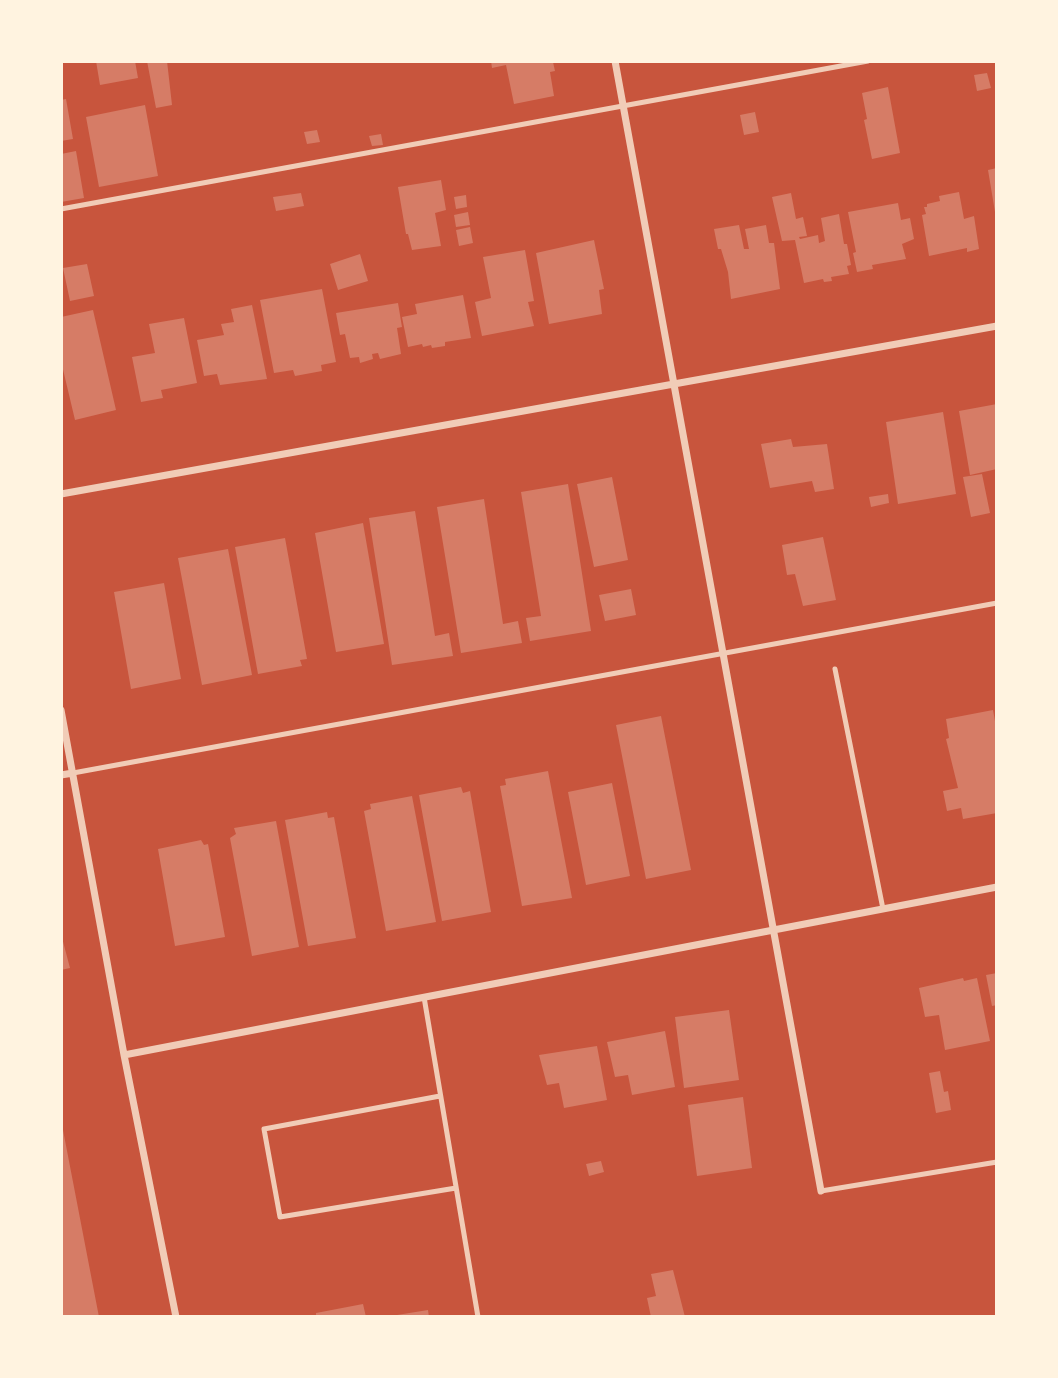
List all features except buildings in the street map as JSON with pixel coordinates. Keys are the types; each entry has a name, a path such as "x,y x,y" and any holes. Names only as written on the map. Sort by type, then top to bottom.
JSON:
{"street":[{"path":"615,61 821,1191"},
{"path":"61,494 997,326"},
{"path":"61,710 124,1055 176,1317"},
{"path":"61,775 73,773"},
{"path":"124,1055 997,887"}],"lane":[{"path":"61,209 868,61"},
{"path":"73,773 997,603"},
{"path":"835,669 883,909"},
{"path":"424,997 478,1317"},
{"path":"440,1096 264,1129 280,1217 456,1188"},
{"path":"821,1191 997,1162"}]}
